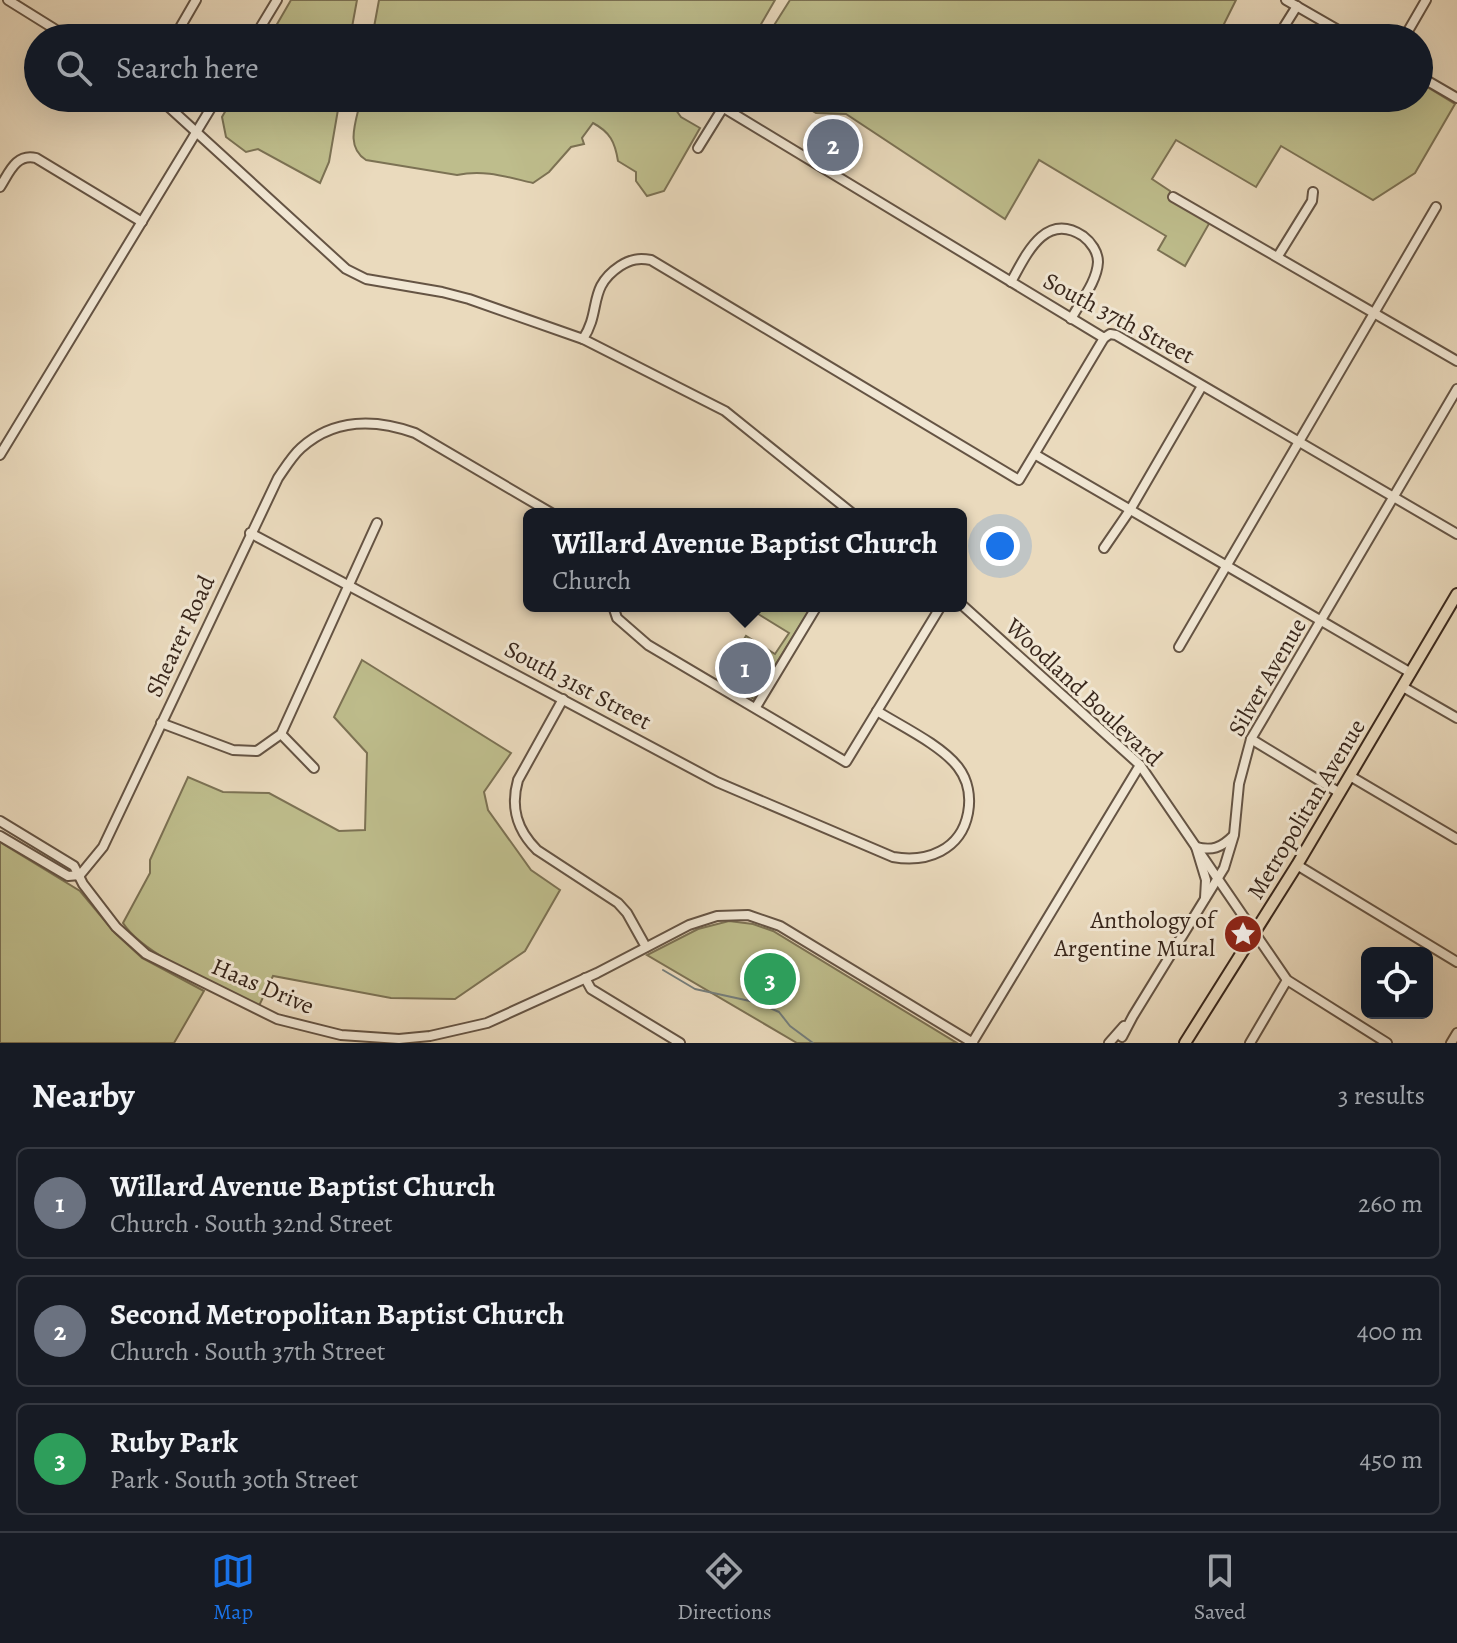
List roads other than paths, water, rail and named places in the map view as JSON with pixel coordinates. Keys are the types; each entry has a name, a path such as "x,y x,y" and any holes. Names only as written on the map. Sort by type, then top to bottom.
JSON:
{"main road":[{"name":"Metropolitan Avenue","path":"1185,1043 1297,865 1456,596"}],"street":[{"path":"8,0 47,24"},
{"path":"182,24 196,0"},
{"path":"262,24 277,0"},
{"path":"1286,0 1328,24"},
{"path":"1412,24 1426,0"},
{"path":"1286,24 1297,6"},
{"path":"1433,84 1457,98"},
{"path":"175,112 346,269 366,279 454,295 583,339 725,411 846,508"},
{"path":"0,455 209,112"},
{"path":"698,148 721,112"},
{"name":"South 37th Street","path":"731,112 1071,319 1104,338 1110,334 1116,335 1457,534"},
{"path":"0,187 16,161 28,156 142,222"},
{"path":"1278,256 1312,201 1313,192"},
{"path":"1173,197 1457,361"},
{"path":"1179,647 1436,207"},
{"path":"1011,282 1030,249 1042,236 1064,229 1081,235 1089,240 1098,260 1094,278 1071,319"},
{"path":"583,339 592,320 602,280 626,263 639,258 651,260 1019,480 1104,338"},
{"path":"1104,548 1130,510 1202,386"},
{"name":"Silver Avenue","path":"1122,1037 1218,879 1234,835 1239,784 1251,739 1457,389"},
{"name":"Shearer Road","path":"80,875 103,847 250,533 278,478 302,448 333,428 361,422 390,424 415,433 543,508"},
{"path":"1036,455 1411,673"},
{"path":"161,723 233,750 257,751 281,734 377,523"},
{"name":"South 31st Street","path":"250,533 717,782 893,857 909,860 926,858 950,846 962,833 970,801 966,781 957,765 943,753 877,711"},
{"name":"Woodland Boulevard","path":"967,609 1140,765 1287,980"},
{"path":"615,612 636,637 846,762 937,612"},
{"path":"756,707 813,612"},
{"path":"1403,687 1457,718"},
{"path":"563,699 524,766 514,792 517,820 528,841 550,860 618,903 646,947"},
{"path":"281,734 314,768"},
{"path":"1251,739 1340,793"},
{"path":"972,1043 1140,765"},
{"path":"1350,776 1457,839"},
{"name":"Haas Drive","path":"0,821 74,866 83,884 116,927 146,954 277,1019 341,1035 399,1039 456,1032 487,1023 689,925 734,914 762,918 780,926 972,1043"},
{"path":"1205,899 1206,880 1196,847 1221,847 1234,835"},
{"path":"0,836 68,876 80,875"},
{"path":"1297,865 1457,962"},
{"path":"585,978 591,989 680,1043"},
{"path":"1250,1043 1287,980 1387,1043"},
{"path":"1109,1043 1133,1016"},
{"path":"1451,1043 1457,1033"}],"waterway":[{"path":"663,970 695,989 759,1003 779,1012 790,1026 813,1043"}],"place":[{"name":"Second Metropolitan Baptist Church","path":"833,145"},
{"name":"Willard Avenue Baptist Church","path":"745,668"},
{"name":"Anthology of Argentine Mural","path":"1243,934"},
{"name":"Ruby Park","path":"770,979"}]}
